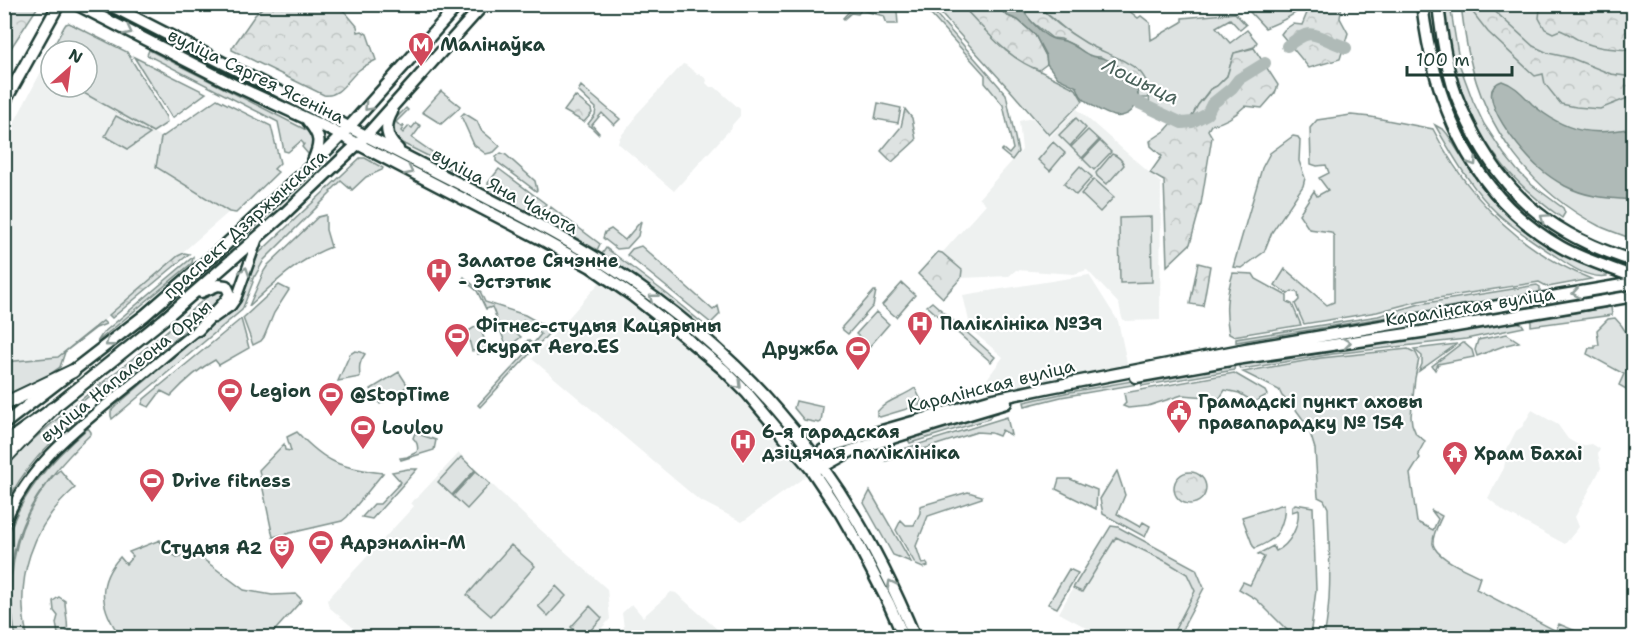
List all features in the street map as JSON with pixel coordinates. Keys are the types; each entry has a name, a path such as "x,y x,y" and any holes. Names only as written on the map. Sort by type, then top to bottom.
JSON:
{"highway":[{"path":"4,404 73,371"},
{"path":"4,459 52,409"}],"main road":[{"path":"4,103 59,4"},
{"name":"вуліца Сяргея Ясеніна","path":"76,4 357,145"},
{"name":"вуліца Сяргея Ясеніна","path":"108,4 366,136"},
{"name":"праспект Дзяржынскага","path":"4,424 145,315 311,166 341,136 459,4"},
{"name":"праспект Дзяржынскага","path":"4,443 52,409 190,297 258,237 366,136 484,4"},
{"path":"1422,4 1427,41 1439,88 1454,127 1484,179 1517,214 1539,232 1592,261 1634,277"},
{"path":"1438,4 1444,48 1460,104 1478,141 1508,185 1531,208 1554,225 1578,239 1634,261"},
{"path":"399,101 388,119 389,138 415,162"},
{"path":"1447,110 1460,104"},
{"path":"306,118 315,129 319,142 311,166"},
{"name":"вуліца Яна Чачота","path":"366,136 537,225 596,258 636,285 728,360 778,411 815,456"},
{"name":"вуліца Яна Чачота","path":"357,145 591,267 633,296 723,369 817,468 874,552 890,581 915,638"},
{"path":"1621,285 1626,281 1622,272"},
{"name":"Каралінская вуліца","path":"1383,332 1634,283"},
{"path":"190,297 218,285 226,286 229,291 226,301 198,330"},
{"name":"Каралінская вуліца","path":"815,456 837,444 989,400 1050,387 1383,332 1634,296"},
{"name":"Каралінская вуліца","path":"817,468 851,451 1011,402 1226,357"},
{"path":"815,456 817,468"},
{"name":"вуліца Яна Чачота","path":"817,468 885,595 904,638"}],"street":[{"name":"вуліца Напалеона Орды","path":"4,526 24,486 49,454 233,303 258,237"}],"shaded area":[{"path":"994,5 1020,5 1025,14 1047,36 1066,42 1089,55 1106,59 1121,68 1134,80 1138,92 1133,110 1128,114 1117,116 1106,113 1089,103 1081,96 1077,87 1058,78 1047,64 1046,56 1035,35 1018,20 1008,16"},
{"path":"683,64 697,74 699,73 707,80 706,83 710,87 715,87 740,109 740,116 674,191 618,143 635,116"},
{"path":"39,76 39,99 93,99 161,137 156,167 229,212 58,357 5,362 5,140"},
{"path":"1502,81 1515,88 1544,114 1568,126 1592,132 1633,128 1633,200 1582,193 1562,184 1539,168 1513,138 1495,110 1492,97 1493,87"},
{"path":"1077,109 1161,183 1160,320 1125,321 1122,318 1119,304 1087,270 1074,274 1016,270 1009,276 961,278 943,298 918,274 938,252 942,253 986,204 979,198 1022,150 1019,121 1032,118 1050,137"},
{"path":"1089,275 1118,321 1128,367 1050,381 1001,393 987,379 1003,357 971,330 963,295"},
{"path":"600,282 647,314 707,361 747,399 809,474 742,522 699,500 532,359"},
{"path":"1532,410 1558,425 1568,439 1580,446 1592,444 1600,449 1598,454 1601,468 1575,517 1579,527 1565,544 1505,512 1488,498 1504,468 1507,449 1516,431 1522,427"},
{"path":"459,453 607,589 610,619 594,637 364,637 329,607 327,600 414,506 411,503"},
{"path":"1116,537 1187,574 1195,591 1171,637 1104,637 1059,613 1073,588 1082,592"},
{"path":"671,592 676,593 726,637 616,637 624,628 622,613 632,604 643,617"}],"green space":[{"path":"266,4 336,5 357,26 358,32 362,31 367,34 376,60 359,70 339,91 324,95 232,50 255,15"},
{"path":"1320,4 1342,5 1340,18 1348,33 1340,59 1309,68 1281,34 1293,24 1302,25 1307,13"},
{"path":"4,5 39,5 9,51 5,48"},
{"path":"87,5 94,5 334,126 232,78"},
{"path":"855,5 890,5 897,12 898,24 887,24 884,16 861,10 858,14 851,13 844,19"},
{"path":"922,5 928,5 1006,94 1018,152 1012,160 1001,151 1003,149 1009,154 1013,149 1003,105 985,83 985,75"},
{"path":"933,5 961,5 1006,51 1076,89 1083,101 1049,135"},
{"path":"961,5 994,5 1008,16 1018,20 1035,35 1046,56 1047,64 1039,70 1006,51"},
{"path":"1020,5 1038,5 1073,35 1134,67 1150,88 1148,98 1138,98 1138,92 1101,57 1091,57 1061,39 1052,38 1032,22"},
{"path":"1039,5 1122,5 1138,18 1141,16 1150,23 1151,40 1182,22 1182,18 1235,13 1246,25 1240,30 1230,19 1216,27 1230,43 1247,30 1257,42 1254,47 1234,53 1227,76 1217,86 1210,89 1190,120 1174,121 1149,106 1150,88 1065,29"},
{"path":"1248,5 1304,5 1291,16 1265,28 1250,12"},
{"path":"1443,5 1450,5 1460,66 1484,124 1517,170 1532,185 1563,208 1565,213 1562,218 1531,194 1505,168 1474,121 1454,73"},
{"path":"1461,5 1633,5 1633,239 1599,226 1575,212 1552,195 1514,155 1486,108 1476,82 1464,30"},
{"path":"1467,5 1488,5 1533,46 1548,53 1571,58 1611,74 1633,77 1633,96 1600,109 1561,104 1545,84 1543,74 1535,76 1488,32"},
{"path":"1545,5 1633,5 1633,50 1593,46 1560,30 1553,33 1545,29 1539,18 1540,9"},
{"path":"69,23 127,52 166,117 167,123 153,132 94,99 99,99 99,39 58,39 66,24"},
{"path":"1254,48 1278,85 1275,93 1262,108 1245,106 1229,118 1211,125 1208,130 1212,137 1201,204 1190,244 1167,266 1164,181 1150,173 1162,156 1151,146 1150,141 1165,131 1174,121 1190,120 1211,89 1227,76 1234,53"},
{"path":"149,50 310,132 313,134 314,149 309,155 302,147 304,144 301,141 288,152 284,151 278,122 147,55"},
{"path":"134,57 206,93 172,118"},
{"path":"581,86 620,119 614,125 602,113 592,125 598,134 588,124 595,115 596,108 578,91"},
{"path":"441,91 460,106 441,124 422,112"},
{"path":"575,96 591,109 592,113 584,122 564,111"},
{"path":"217,99 271,126 280,163 274,169 278,172 236,213 229,212 156,167 161,138"},
{"path":"878,103 901,108 898,123 875,119"},
{"path":"406,108 408,110 396,122 401,127 404,126 401,131 403,133 409,126 412,128 416,123 421,126 412,138 467,176 470,172 481,179 481,184 476,185 395,138 391,131 393,121"},
{"path":"905,109 912,118 916,140 892,162 881,151 901,127"},
{"path":"464,113 477,121 481,130 500,146 494,152 486,154 474,145 461,116"},
{"path":"1351,115 1433,129 1462,177 1498,219 1541,253 1591,279 1548,287 1539,282 1419,301 1377,312 1304,324 1295,304 1299,300 1298,293 1292,291 1288,294 1275,285 1285,269 1327,305 1334,302 1334,236 1331,232 1309,229 1299,214 1314,191 1317,196 1328,190 1319,178 1329,173 1326,165 1311,164 1310,128 1317,120"},
{"path":"116,116 150,134 128,149 105,136"},
{"path":"1076,118 1086,128 1070,146 1059,135"},
{"path":"1435,125 1444,130 1479,181 1515,220 1535,237 1557,251 1581,264 1608,274 1607,276 1594,276 1574,268 1504,219 1471,183"},
{"path":"1088,130 1099,140 1082,158 1071,147"},
{"path":"1293,136 1300,140 1299,161 1305,178 1303,186 1272,232 1264,252 1242,268 1233,267 1262,168 1270,153"},
{"path":"1100,141 1111,152 1094,170 1083,159"},
{"path":"1053,142 1065,153 1050,171 1038,160"},
{"path":"501,153 535,181 536,191 496,161 496,157"},
{"path":"1112,154 1120,158 1124,165 1106,184 1096,173"},
{"path":"360,158 365,158 383,168 366,177 352,190 341,181 264,260 254,276 242,310 112,419 111,411 118,404 234,306 256,256"},
{"path":"1080,166 1092,177 1076,195 1064,184"},
{"path":"499,169 546,204 534,215 489,191 488,183"},
{"path":"1094,179 1114,197 1100,212 1081,194"},
{"path":"551,207 600,244 597,250 549,223"},
{"path":"326,215 326,230 331,247 308,258 277,280 249,306 268,265 318,217"},
{"path":"1151,217 1152,282 1120,283 1119,218"},
{"path":"641,221 638,236 627,248 617,249 603,238 605,232 611,229 625,240"},
{"path":"641,246 713,310 718,306 720,314 711,323 627,255 632,249"},
{"path":"606,248 706,326 696,324 602,254"},
{"path":"938,252 962,270 961,278 943,298 918,274"},
{"path":"184,253 189,254 112,318 109,315 178,256"},
{"path":"193,257 192,263 97,342 103,333"},
{"path":"1198,263 1210,266 1203,306 1190,304"},
{"path":"1233,273 1253,274 1256,279 1287,296 1287,302 1292,304 1301,325 1233,336 1229,334 1227,304"},
{"path":"464,277 480,291 485,302 525,315 552,330 480,407 478,405 525,354 520,349 528,340 533,344 541,334 524,320 514,331 521,337 508,347 492,307 486,309 477,291 463,279"},
{"path":"902,283 915,295 896,317 882,305"},
{"path":"279,285 289,290 274,313 264,337 253,345 243,318"},
{"path":"1537,285 1540,287 1540,292 1236,342 1236,339 1378,316 1420,304"},
{"path":"215,290 227,290 223,299 113,390 106,382 76,407 75,411 80,417 37,457 5,506 5,467 50,425"},
{"path":"876,291 873,306 848,334 842,327"},
{"path":"932,302 995,357 991,362 927,306"},
{"path":"1611,307 1612,315 1531,326 1531,322 1535,319"},
{"path":"876,312 889,324 870,346 856,334"},
{"path":"1615,318 1628,335 1633,352 1633,393 1619,385 1624,374 1587,354 1589,348 1599,345 1597,330 1608,319"},
{"path":"241,319 249,348 219,365 215,360 192,376 171,396 161,391 149,407 142,404 144,399"},
{"path":"103,321 106,324 96,328 65,352 60,367 40,381 5,397 5,362 58,357"},
{"path":"1518,322 1524,327 1466,339 1333,354 1242,369 1238,362 1273,361"},
{"path":"478,325 488,352 478,354 478,350 472,351 467,332"},
{"path":"1507,334 1519,342 1477,356 1475,350 1478,340"},
{"path":"1462,343 1472,350 1474,357 1438,364 1435,370 1432,366"},
{"path":"1457,344 1419,371 1422,356 1414,349"},
{"path":"1408,349 1416,353 1419,359 1415,378 1412,424 1416,434 1425,441 1418,454 1420,458 1410,474 1417,522 1433,530 1438,519 1431,510 1442,516 1434,537 1435,549 1453,563 1480,577 1476,589 1556,631 1559,624 1583,634 1584,637 1324,637 1330,557 1328,508 1324,500 1318,497 1315,449 1305,422 1279,390 1243,372 1321,358"},
{"path":"355,351 365,354 360,365 360,377 338,381 350,354"},
{"path":"1235,363 1234,370 1142,386 1141,379"},
{"path":"399,372 408,386 380,404 371,389"},
{"path":"1234,373 1265,391 1267,395 1254,402 1239,393 1225,390 1220,398 1182,395 1148,406 1128,408 1123,406 1126,403 1124,393"},
{"path":"1137,380 1138,384 1061,397 1025,406 1024,402 1070,392"},
{"path":"915,388 921,400 920,405 877,416 877,412 886,404"},
{"path":"796,401 823,407 821,422 804,420 794,408"},
{"path":"990,411 989,419 910,443 908,440 938,427"},
{"path":"1007,417 1011,435 1002,430 999,436 977,432 886,461 890,453"},
{"path":"88,428 91,434 50,479 34,501 23,524 10,575 9,605 12,637 5,637 4,561 10,531 26,497 36,482 61,453"},
{"path":"297,432 317,451 335,462 356,469 383,473 342,521 273,537 259,470 284,444 285,450 291,451 287,437"},
{"path":"415,433 436,440 434,450 401,460 400,458 417,452 417,444 413,438"},
{"path":"461,457 475,470 452,495 438,482"},
{"path":"417,469 372,519 362,517 374,504 380,504 401,482 392,472"},
{"path":"60,470 75,488 60,503 37,536 25,574 23,594 27,635 16,637 11,598 18,540 34,504 50,480"},
{"path":"476,471 490,484 467,509 453,496"},
{"path":"1117,471 1125,495 1117,514 1140,527 1143,522 1150,526 1145,537 1103,514 1100,499"},
{"path":"1190,472 1201,477 1206,488 1201,499 1190,504 1179,499 1174,488 1179,477"},
{"path":"1059,479 1070,479 1097,490 1096,509 1056,489"},
{"path":"870,491 911,562 893,555 864,503"},
{"path":"968,492 982,496 982,498 928,516 916,546 922,564 927,563 928,566 923,568 916,565 896,530 901,520 906,525 914,525 920,513 920,506"},
{"path":"1284,504 1283,519 1279,530 1273,538 1255,548 1242,517"},
{"path":"1295,504 1313,507 1316,590 1310,637 1294,637 1256,599 1239,589 1243,582 1250,585 1264,557 1258,554 1273,546 1276,551 1290,539 1298,516 1298,510 1292,512"},
{"path":"1111,526 1118,527 1196,569 1204,588 1178,637 1171,637 1195,591 1187,574 1116,537 1082,592 1073,588"},
{"path":"160,540 164,550 177,557 195,553 244,590 272,595 296,594 302,600 268,638 121,637 105,607 104,587 107,577 120,557 126,564 133,556 129,552"},
{"path":"511,545 535,566 491,616 467,595"},
{"path":"1069,569 1078,573 1057,608 1048,604"},
{"path":"556,586 566,596 548,616 538,606"},
{"path":"59,597 65,601 67,622 67,633 62,635 58,634 56,623 58,616 54,611 53,601"},
{"path":"590,606 602,618 584,637 581,637 571,627"}],"waterway":[{"name":"Лошыца","path":"1287,46 1304,35 1313,34 1346,48"},
{"name":"Лошыца","path":"1122,95 1182,123 1192,122 1207,114 1212,104 1232,88 1239,79 1265,63"}],"place":[{"name":"Малінаўка","path":"421,68"},
{"name":"Залатое Сячэнне - Эстэтык","path":"439,294"},
{"name":"Паліклініка №39","path":"920,347"},
{"name":"Фітнес-студыя Кацярыны Скурат Aero.ES","path":"457,359"},
{"name":"Дружба","path":"858,372"},
{"name":"Legion","path":"230,414"},
{"name":"@StopTime","path":"331,418"},
{"name":"Грамадскі пункт аховы правапарадку № 154","path":"1179,435"},
{"name":"Loulou","path":"363,451"},
{"name":"6-я гарадская дзіцячая паліклініка","path":"743,465"},
{"name":"Храм Бахаі","path":"1455,477"},
{"name":"Drive fitness","path":"152,504"},
{"name":"Адрэналін-М","path":"321,566"},
{"name":"Студыя А2","path":"282,571"}]}
